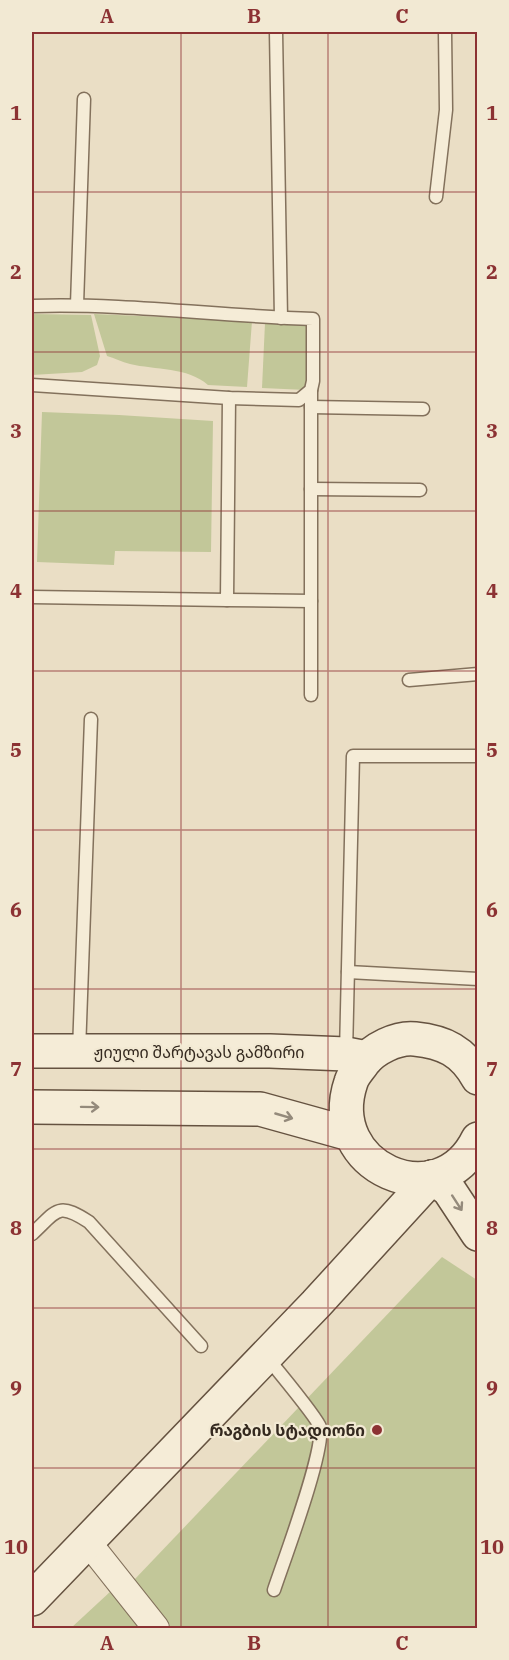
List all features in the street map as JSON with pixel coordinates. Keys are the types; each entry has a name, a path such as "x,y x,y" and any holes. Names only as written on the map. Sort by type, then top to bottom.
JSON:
{"main road":[{"path":"476,1154 432,1177 413,1179 395,1176 379,1169 362,1154 350,1134 345,1107 357,1056 387,1044 410,1039 467,1048 471,1066 477,1078"},
{"name":"ჟიული შარტავას გამზირი","path":"32,1051 270,1051 357,1056"},
{"path":"32,1107 260,1109 350,1134"},
{"path":"316,1304 388,1193 379,1169"},
{"path":"432,1177 449,1190 477,1234"},
{"path":"32,1599 316,1304 432,1177"}],"street":[{"path":"87,1541 156,1629"}],"lane":[{"path":"276,32 281,318"},
{"path":"436,197 446,110 445,32"},
{"path":"76,305 84,99"},
{"path":"32,306 76,305 313,319 311,695"},
{"path":"32,385 230,398 299,400 311,390"},
{"path":"227,600 230,398"},
{"path":"311,407 423,409"},
{"path":"311,489 420,490"},
{"path":"32,597 311,601"},
{"path":"409,680 477,674"},
{"path":"79,1052 91,719"},
{"path":"357,1056 348,972 352,756 477,756"},
{"path":"348,972 477,979"},
{"path":"32,1234 55,1212 65,1209 88,1222 201,1346"},
{"path":"266,1356 320,1425 320,1439 313,1469 274,1590"}],"green space":[{"path":"32,314 91,315 100,356 97,365 82,372 32,375"},
{"path":"94,314 252,321 247,387 208,385 200,379 181,372 130,364 107,356"},
{"path":"265,323 309,325 306,390 262,388"},
{"path":"42,412 213,421 211,552 115,551 114,565 37,562"},
{"name":"რაგბის სტადიონი","path":"442,1257 477,1280 477,1628 170,1628 134,1580"},
{"path":"111,1591 141,1628 71,1628"}],"place":[{"name":"რაგბის სტადიონი","path":"377,1430"}]}
